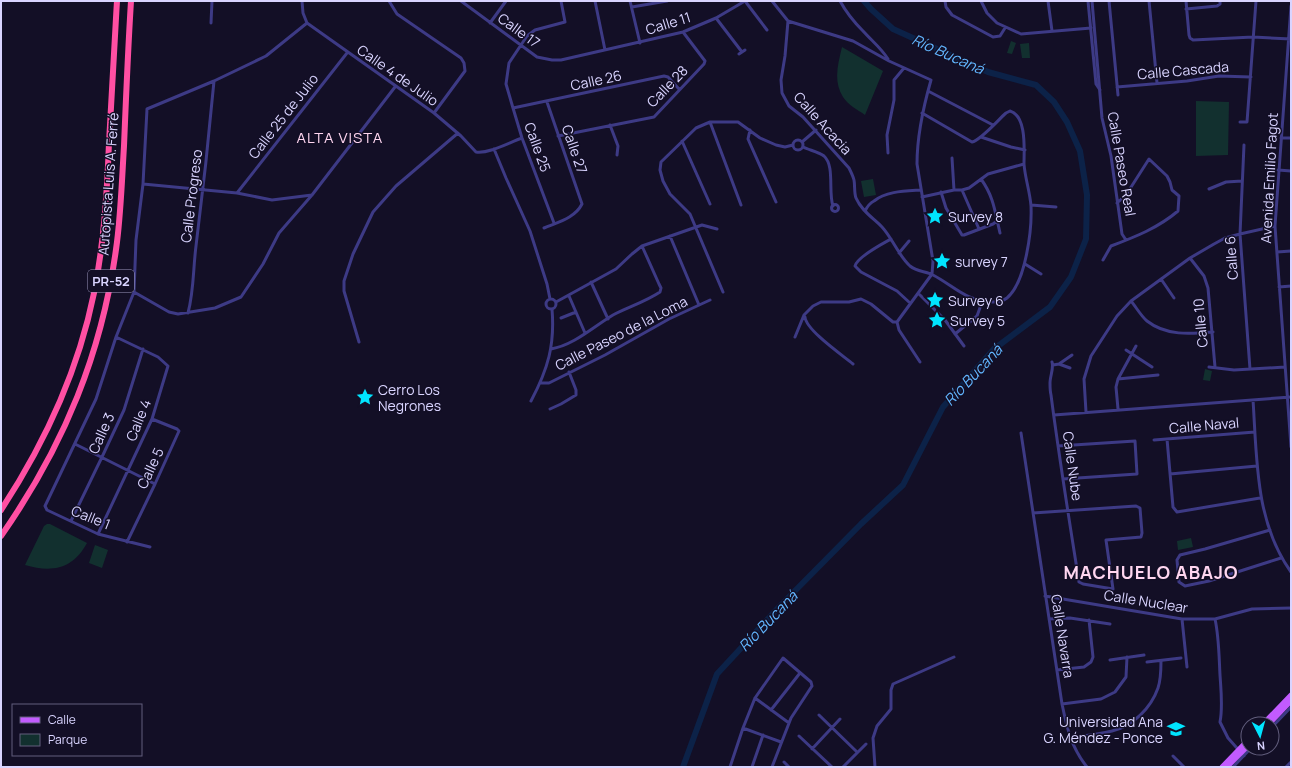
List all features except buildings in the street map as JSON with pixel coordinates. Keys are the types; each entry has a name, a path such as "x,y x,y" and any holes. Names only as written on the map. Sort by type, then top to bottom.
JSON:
{"highway":[{"name":"Autopista Luis A. Ferré","path":"1,510 36,453 50,426 78,351 94,293 106,210 117,1"},
{"name":"Autopista Luis A. Ferré","path":"1,536 35,485 65,427 82,386 102,324 114,267 121,210 131,1"}],"main road":[{"path":"1271,716 1291,695"},
{"path":"1277,716 1291,701"},
{"path":"1222,767 1240,754"},
{"path":"1228,767 1240,754"}],"street":[{"path":"211,23 212,1"},
{"path":"155,484 75,444 96,399 116,337 134,292 136,240 143,184 147,109 214,81 266,56 306,23 302,1"},
{"path":"389,1 397,14 461,58 464,63 465,71 434,113"},
{"name":"Calle 17","path":"461,1 537,57 561,60 640,43"},
{"path":"490,23 506,1"},
{"name":"Calle 25","path":"554,223 522,138 506,84 509,64 527,36 535,30 565,22 561,1"},
{"path":"595,1 605,50"},
{"path":"630,1 640,43"},
{"path":"632,7 668,1"},
{"path":"745,1 767,30"},
{"name":"Calle 11","path":"640,43 683,32 716,18 745,1"},
{"path":"772,1 788,21 853,41 890,61 931,80 922,113 917,148 917,164 932,261 932,274 897,322 898,330 920,362"},
{"path":"840,1 847,13 882,49 890,61"},
{"path":"945,1 946,7 952,15 993,37 1000,36 1005,28"},
{"path":"981,1 987,13 997,23 1020,34 1090,28"},
{"path":"1048,1 1052,31"},
{"name":"Calle Paseo Real","path":"1088,1 1096,84 1100,90"},
{"name":"Calle Paseo Real","path":"1092,1 1102,118 1112,156 1122,234 1126,240"},
{"path":"1109,1 1118,95"},
{"path":"1149,1 1157,83"},
{"path":"1186,1 1190,36 1193,40 1253,37 1290,39"},
{"path":"1186,9 1217,6 1220,4 1220,1"},
{"path":"1240,122 1246,122 1251,77 1256,1"},
{"name":"Avenida Emilio Fagot","path":"1291,6 1290,39 1278,170 1275,226 1285,366 1289,397 1291,447"},
{"path":"716,18 742,52"},
{"name":"Calle Acacia","path":"788,21 781,80 782,93 789,106 804,117 849,168 853,178 856,198 864,210 883,228 891,239 898,253 911,267 932,274 961,294 982,302 1000,302 1007,298 1017,285 1025,264"},
{"name":"Calle 4 de Julio","path":"306,23 434,113 458,133 476,152 479,153 494,149"},
{"name":"Calle 28","path":"558,136 654,117 704,64 705,61 683,32"},
{"name":"Calle 25 de Julio","path":"237,193 347,52"},
{"path":"888,153 888,135 894,100 894,80 904,68"},
{"name":"Calle 26","path":"512,108 547,102 664,76 668,77 679,89"},
{"name":"Calle Cascada","path":"1117,87 1187,81 1219,76 1251,77"},
{"name":"Calle Progreso","path":"188,313 194,283 195,254 214,81"},
{"path":"134,292 169,312 178,314 215,308 241,297 263,264 279,233 312,195 396,87"},
{"path":"928,91 993,125"},
{"name":"Calle 27","path":"547,102 582,204 580,208 570,217 554,223"},
{"path":"922,113 972,142 981,137 1006,113 1012,111 1019,120 1024,132 1024,164 1031,205 1025,264 1040,274"},
{"path":"710,122 741,205"},
{"path":"723,292 690,214 670,194 663,180 660,170 661,162 696,128 710,122 738,122 760,138 776,145 793,145"},
{"path":"610,125 618,146 617,155"},
{"path":"750,130 748,139 776,202"},
{"path":"802,142 816,130"},
{"path":"359,342 344,292 344,281 353,254 366,226 373,212 384,198 458,133"},
{"path":"981,137 1025,150"},
{"path":"522,138 494,149 530,231 548,284 550,299 546,305 552,309"},
{"path":"1281,138 1291,138"},
{"path":"793,145 796,140 800,140 802,142"},
{"path":"682,141 710,204"},
{"path":"802,142 803,147"},
{"path":"793,145 794,148 798,150 801,150 803,147"},
{"name":"Calle 6","path":"1244,145 1240,234 1250,369"},
{"path":"803,147 824,156 828,163 830,169 831,201 833,206"},
{"path":"952,158 954,190"},
{"path":"1103,260 1111,246 1152,229 1178,211 1179,196 1172,190 1167,176 1149,159 1126,195 1117,203"},
{"path":"922,197 941,192 969,188 988,174 1024,164"},
{"path":"1278,170 1291,170"},
{"path":"981,179 989,190 992,198 1000,233"},
{"path":"1209,189 1226,182 1242,181"},
{"path":"143,184 237,193 272,200 312,195"},
{"path":"864,210 874,200 884,195 900,191 921,190"},
{"path":"962,190 979,229"},
{"path":"941,192 946,208 962,235 993,224 997,221"},
{"path":"1031,205 1056,207"},
{"path":"544,228 554,223"},
{"path":"531,401 541,383 547,366 551,349 553,323 552,309 556,306 556,302 616,269 642,246 696,226 702,225 717,229"},
{"path":"1086,412 1084,379 1091,356 1117,316 1131,301 1190,258 1225,238 1275,226"},
{"path":"670,236 700,305"},
{"path":"891,239 858,260 855,266 861,272 897,291 910,303"},
{"path":"898,253 909,241"},
{"path":"551,349 566,345 608,319 660,292 661,288 642,246"},
{"path":"1277,252 1291,251"},
{"name":"Calle 10","path":"1190,258 1204,276 1208,288 1215,367"},
{"path":"1161,279 1174,298"},
{"path":"591,282 608,319"},
{"path":"1279,287 1291,286"},
{"path":"918,292 945,320 964,346"},
{"path":"569,296 585,333"},
{"path":"550,299 554,299 556,302"},
{"path":"795,337 804,315 813,306 821,302 849,302 861,299 871,304 893,322 897,322"},
{"name":"Calle Paseo de la Loma","path":"541,383 549,383 669,319 710,300"},
{"path":"1131,301 1146,320 1161,330 1183,334 1213,332"},
{"path":"955,334 977,316 982,302"},
{"path":"561,318 576,312"},
{"path":"804,315 805,321 821,338 853,364"},
{"name":"Calle 4","path":"98,534 152,419 168,366 158,357 116,337"},
{"path":"1118,409 1116,387 1118,379 1136,346"},
{"name":"Calle 3","path":"71,522 124,410 143,350"},
{"path":"1126,350 1152,367"},
{"path":"1060,364 1072,355"},
{"name":"Calle Nube","path":"1060,364 1052,363 1050,383 1058,446 1068,511 1078,574 1079,582 1113,589 1106,540 1141,537 1140,508 1136,506 1068,511"},
{"path":"1060,364 1070,368"},
{"path":"1210,366 1234,370 1285,366"},
{"path":"550,409 576,395 576,390 569,372"},
{"path":"1118,379 1158,374"},
{"path":"1054,415 1289,397"},
{"path":"1253,400 1260,498 1281,558 1291,572"},
{"name":"Calle 5","path":"127,542 179,431 178,429 152,419"},
{"name":"Calle Navarra","path":"1021,432 1062,704 1074,749 1087,767"},
{"name":"Calle Naval","path":"1154,440 1255,432"},
{"path":"1167,439 1173,507 1177,512 1260,498"},
{"path":"1058,446 1135,441 1137,474 1063,478"},
{"name":"Calle 1","path":"75,444 45,506 47,510 98,534 150,548"},
{"path":"1170,474 1257,466"},
{"path":"1033,513 1068,511"},
{"path":"1270,530 1180,555 1177,560 1179,582 1185,586 1209,582 1281,558"},
{"name":"Calle Nuclear","path":"1045,596 1182,619 1215,619 1252,609 1291,608"},
{"path":"1049,619 1070,618 1110,624"},
{"path":"1182,619 1187,667"},
{"path":"1215,619 1222,714 1220,722 1228,738 1240,752"},
{"path":"1057,670 1084,667 1091,662 1093,657 1089,620"},
{"path":"1110,660 1144,656"},
{"path":"875,767 873,738 876,726 891,709 891,690 893,684 954,657"},
{"path":"730,767 755,698 783,658 811,682 812,686 789,723 772,767"},
{"path":"1062,704 1101,699 1115,692 1126,677 1127,658"},
{"path":"1147,662 1181,658"},
{"path":"1070,738 1113,731 1126,726 1138,717 1151,702 1158,688 1161,674 1161,661"},
{"path":"771,710 800,673"},
{"path":"755,698 789,723"},
{"path":"1280,719 1291,707"},
{"path":"819,716 857,752"},
{"path":"812,749 840,719"},
{"path":"743,728 781,742"},
{"path":"752,767 763,735"},
{"path":"799,736 832,767"},
{"path":"843,767 866,744"},
{"path":"1173,756 1184,767"},
{"path":"1233,767 1240,760 1241,756"},
{"path":"784,762 789,767"},
{"path":"1286,767 1291,762"}],"green space":[{"path":"1011,41 1016,43 1012,54 1007,53"},
{"path":"1029,43 1030,58 1022,58 1020,44"},
{"path":"842,47 883,71 865,115 853,107 843,97 840,91 837,72"},
{"path":"1196,101 1229,102 1228,155 1196,156"},
{"path":"873,179 876,195 864,197 861,181"},
{"path":"1205,369 1212,371 1210,381 1203,380"},
{"path":"50,524 87,543 75,559 61,567 44,569 25,565 44,526"},
{"path":"1191,538 1193,547 1178,550 1177,541"},
{"path":"95,545 108,550 102,568 89,563"}],"waterway":[{"name":"Río Bucaná","path":"683,767 717,674 780,606 861,524 903,485 943,407 994,349 1050,307 1071,277 1086,239 1087,195 1080,151 1067,122 1054,102 1036,85 988,72 893,29 864,1"}],"place":[{"name":"Survey 8","path":"935,216"},
{"name":"survey 7","path":"942,261"},
{"name":"Survey 6","path":"935,300"},
{"name":"Survey 5","path":"937,320"},
{"name":"Cerro Los Negrones","path":"365,397"},
{"name":"Universidad Ana G. Méndez - Ponce","path":"1176,729"}],"district":[{"name":"ALTA VISTA","path":"340,137"},
{"name":"MACHUELO ABAJO","path":"1151,572"}]}
